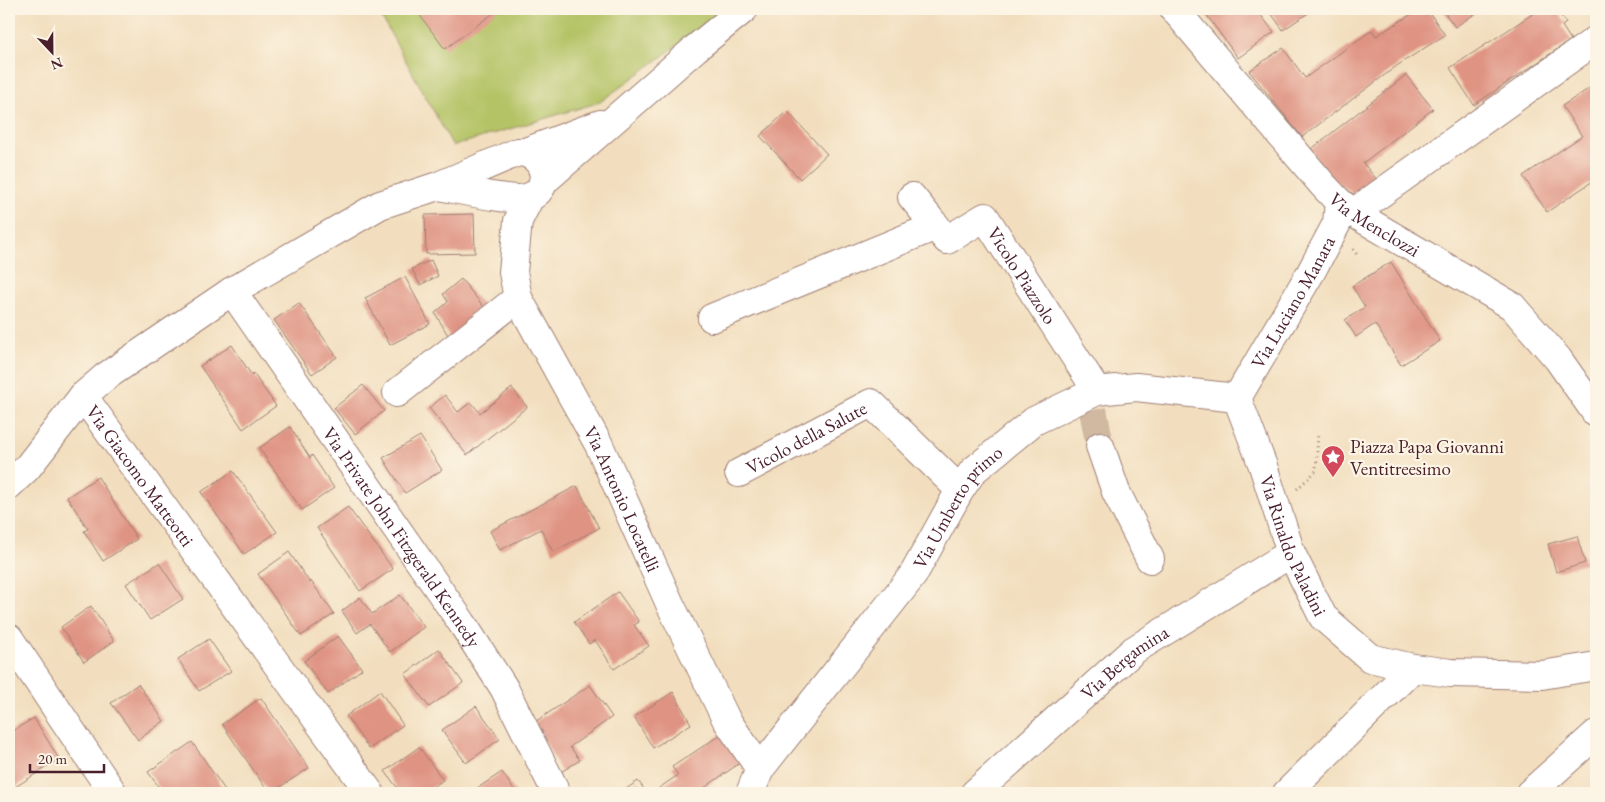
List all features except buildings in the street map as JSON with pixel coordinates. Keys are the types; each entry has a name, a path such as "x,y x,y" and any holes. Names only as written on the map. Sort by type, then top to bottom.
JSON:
{"street":[{"name":"Via Antonio Locatelli","path":"744,9 526,192 518,221 513,272 518,298 599,445 670,604 755,781"},
{"name":"Via Menclozzi","path":"1174,9 1323,185 1346,207 1512,306 1558,359 1596,413"},
{"path":"1346,207 1596,40"},
{"name":"Via Antonio Locatelli","path":"498,160 512,153 525,152 616,118"},
{"path":"525,152 538,160 544,174 526,192"},
{"name":"Via Giacomo Matteotti","path":"370,793 83,396 105,377 232,291 380,205 438,186 498,160"},
{"name":"Via Giacomo Matteotti","path":"438,186 526,192"},
{"name":"Vicolo Piazzolo","path":"912,197 947,240 985,217 1094,399"},
{"name":"Via Luciano Manara","path":"1237,398 1311,272 1346,207"},
{"path":"712,318 936,226"},
{"name":"Via Private John Fitzgerald Kennedy","path":"232,291 410,547 504,688 555,793"},
{"path":"397,393 518,298"},
{"name":"Via Umberto primo","path":"755,781 913,575 960,490 973,471 1034,421 1094,399 1136,387 1237,398"},
{"path":"9,484 28,468 83,396"},
{"name":"Via Rinaldo Paladini","path":"1237,398 1263,466 1291,553 1323,617 1370,658 1413,668 1451,673 1542,675 1596,671"},
{"name":"Vicolo della Salute","path":"739,473 871,403 960,490"},
{"path":"1100,446 1116,492 1150,559"},
{"name":"Via Bergamina","path":"976,793 1134,650 1291,553"},
{"path":"9,638 113,793"},
{"path":"1287,793 1413,668"},
{"path":"1530,793 1596,734"}],"path":[{"path":"1277,509 1316,471 1318,433"}],"green space":[{"path":"377,9 727,9 600,102 453,146"}],"tunnel":[{"path":"1093,410 1100,446"}],"place":[{"name":"Piazza Papa Giovanni Ventitreesimo","path":"1333,478"}]}
